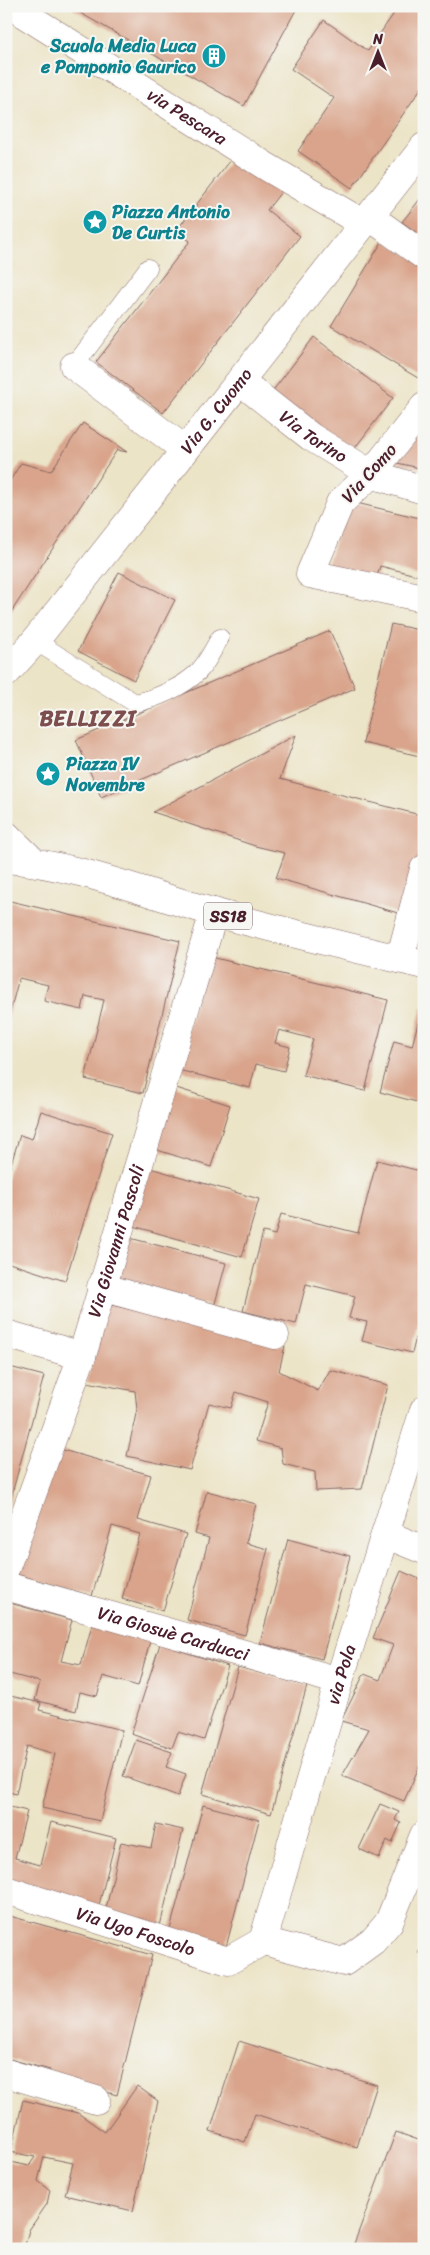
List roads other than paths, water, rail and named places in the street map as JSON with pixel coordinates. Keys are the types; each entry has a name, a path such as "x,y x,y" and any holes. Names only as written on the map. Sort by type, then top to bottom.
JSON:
{"street":[{"name":"via Pescara","path":"11,6 274,171 367,220 424,256"},
{"name":"Via G. Cuomo","path":"6,673 35,640 424,147"},
{"path":"74,366 184,449"},
{"name":"Via Torino","path":"240,381 311,437 371,474 424,490"},
{"name":"Via Como","path":"424,407 371,474 340,503 310,574 424,598"},
{"path":"6,835 33,861"},
{"name":"SS18","path":"6,859 33,861 64,868 214,912 412,962"},
{"path":"412,962 424,869"},
{"name":"Via Giovanni Pascoli","path":"6,1567 82,1356 214,912"},
{"path":"101,1287 275,1335"},
{"path":"6,1334 82,1356"},
{"name":"via Pola","path":"263,1941 339,1681 424,1410"},
{"path":"385,1534 424,1550"},
{"name":"Via Giosuè Carducci","path":"6,1586 339,1681"},
{"path":"263,1941 344,1962 373,1940 389,1922 424,1835"},
{"name":"Via Ugo Foscolo","path":"6,1890 228,1961 263,1941"},
{"path":"6,2073 96,2100"}],"lane":[{"path":"74,366 148,268"},
{"path":"35,640 135,702 153,699 198,672 220,638"}],"place":[{"name":"Scuola Media Luca e Pomponio Gaurico","path":"214,56"},
{"name":"Piazza Antonio De Curtis","path":"95,222"},
{"name":"Piazza IV Novembre","path":"48,774"}],"district":[{"name":"BELLIZZI","path":"88,718"}]}
